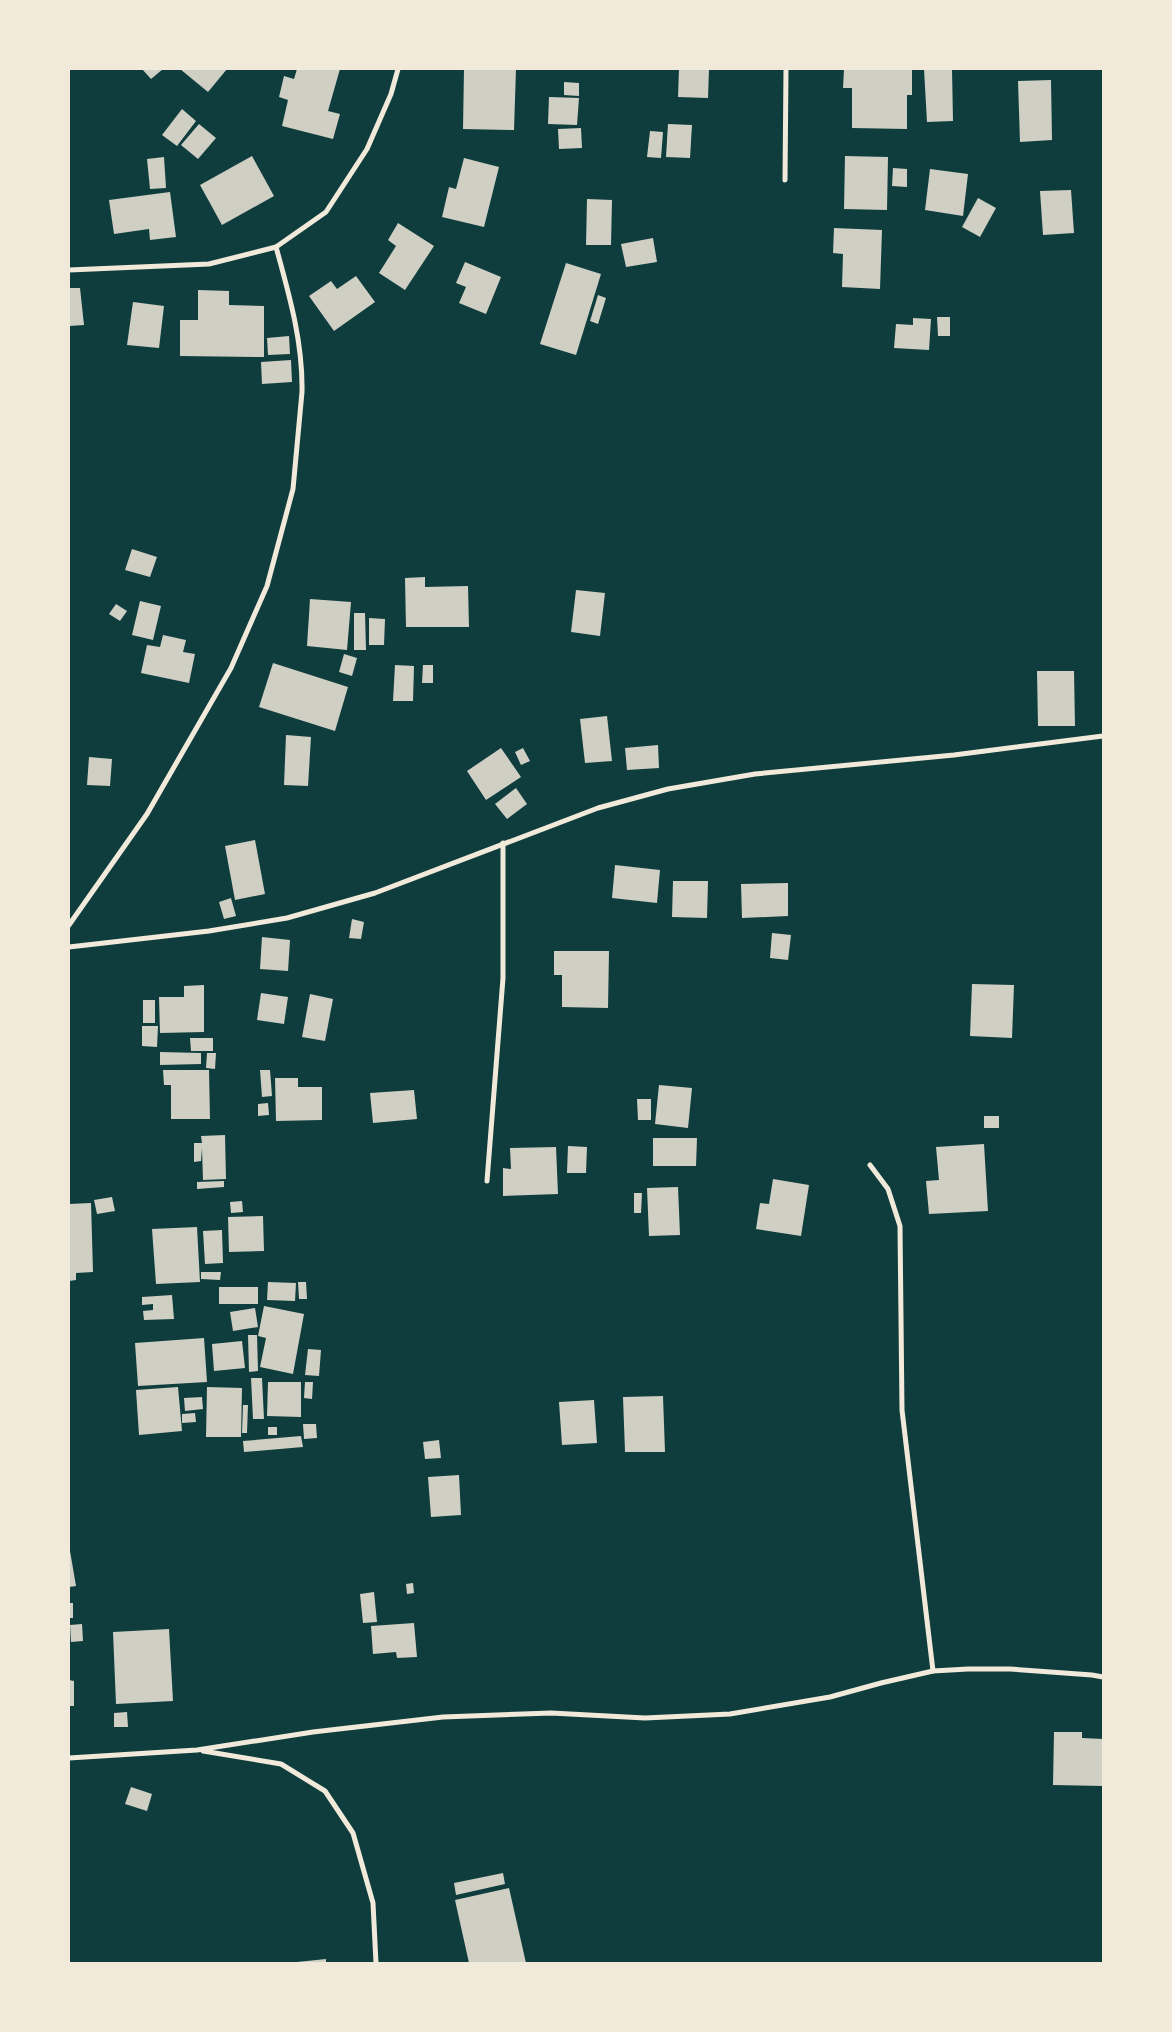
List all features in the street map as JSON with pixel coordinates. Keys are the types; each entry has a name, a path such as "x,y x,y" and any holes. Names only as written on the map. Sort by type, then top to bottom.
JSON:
{"street":[{"path":"69,270 209,264 276,247 326,212 367,150 391,94 398,69"},
{"path":"785,180 786,69"},
{"path":"69,925 147,814 231,668 268,586 293,489 302,392 302,376 295,318 276,247"},
{"path":"69,947 209,931 287,918 375,893 598,808 668,789 755,774 954,755 1103,736"},
{"path":"487,1181 503,978 503,843"},
{"path":"870,1164 888,1189 900,1226 902,1410 933,1671"},
{"path":"69,1758 197,1750 313,1732 443,1717 551,1713 664,1718 730,1714 830,1697 933,1671 1010,1669 1103,1677"},
{"path":"197,1750 281,1764 325,1791 354,1833 373,1903 376,1963"}],"building":[{"path":"142,69 163,69 151,79"},
{"path":"180,69 227,69 208,92"},
{"path":"297,69 340,69 328,111 340,114 333,139 282,126 288,100 279,97 284,76 294,79"},
{"path":"464,69 516,69 514,130 463,129"},
{"path":"679,69 709,69 708,98 678,97"},
{"path":"844,69 912,69 912,95 907,95 907,129 852,128 852,88 843,88"},
{"path":"924,69 952,69 953,121 927,122"},
{"path":"1051,80 1052,140 1020,142 1018,81"},
{"path":"564,82 579,83 579,96 564,95"},
{"path":"549,97 579,98 577,125 548,124"},
{"path":"182,109 196,121 177,146 162,135"},
{"path":"199,124 216,138 198,159 181,145"},
{"path":"668,124 692,125 690,158 666,157"},
{"path":"581,128 582,148 559,149 558,129"},
{"path":"650,131 663,132 661,158 647,157"},
{"path":"252,156 274,196 222,225 200,185"},
{"path":"845,156 888,157 887,210 844,209"},
{"path":"164,157 166,188 150,189 147,159"},
{"path":"464,158 499,167 484,227 442,217 449,187 456,189"},
{"path":"893,168 907,169 907,187 892,186"},
{"path":"930,169 968,174 963,216 925,210"},
{"path":"1071,190 1074,233 1043,235 1040,191"},
{"path":"170,192 176,237 150,240 149,229 114,234 109,200"},
{"path":"978,198 996,208 980,237 962,227"},
{"path":"587,199 612,200 611,245 586,245"},
{"path":"398,223 434,246 405,290 379,273 396,246 388,240"},
{"path":"834,228 882,230 880,289 842,287 843,254 833,253"},
{"path":"653,238 657,262 626,267 621,244"},
{"path":"465,262 501,277 486,314 459,303 466,287 456,283"},
{"path":"566,263 601,274 576,355 540,344"},
{"path":"356,276 375,302 334,331 309,296 331,281 337,289"},
{"path":"69,288 80,288 84,325 69,326"},
{"path":"198,290 229,291 229,305 264,306 264,357 180,356 180,320 198,320"},
{"path":"598,295 606,298 598,324 590,321"},
{"path":"133,302 164,306 159,348 127,345"},
{"path":"937,317 950,317 950,336 938,336"},
{"path":"913,318 931,319 929,350 894,348 896,324 913,325"},
{"path":"289,336 290,354 268,355 267,338"},
{"path":"291,360 292,382 262,384 261,362"},
{"path":"132,549 157,557 150,577 125,570"},
{"path":"425,577 425,587 468,586 469,627 406,627 405,578"},
{"path":"576,590 605,593 600,636 571,632"},
{"path":"310,599 351,602 347,650 307,646"},
{"path":"140,601 161,606 153,640 132,635"},
{"path":"116,604 127,611 120,621 109,614"},
{"path":"354,613 365,613 366,650 354,650"},
{"path":"369,618 385,619 384,645 369,645"},
{"path":"163,635 186,640 183,652 195,654 189,683 141,673 147,645 160,647"},
{"path":"344,654 357,658 352,676 339,672"},
{"path":"273,663 348,687 335,731 259,707"},
{"path":"395,665 414,666 413,701 393,701"},
{"path":"423,665 433,665 433,683 422,683"},
{"path":"1037,671 1074,671 1075,726 1038,726"},
{"path":"607,716 612,761 585,763 580,719"},
{"path":"286,735 311,737 308,786 284,785"},
{"path":"658,745 659,768 627,770 625,748"},
{"path":"501,748 521,777 486,800 467,771"},
{"path":"523,748 530,761 521,765 515,752"},
{"path":"89,757 112,759 110,786 87,785"},
{"path":"516,788 527,804 507,819 495,804"},
{"path":"255,840 265,894 235,900 225,846"},
{"path":"615,865 660,870 657,903 612,898"},
{"path":"673,881 708,881 707,918 672,917"},
{"path":"788,883 788,916 742,918 741,884"},
{"path":"231,898 236,916 224,919 219,902"},
{"path":"352,919 364,922 361,939 349,938"},
{"path":"772,933 791,935 788,960 770,958"},
{"path":"262,937 290,940 288,971 260,969"},
{"path":"554,951 609,951 608,1008 562,1007 562,975 554,975"},
{"path":"972,984 1014,985 1012,1038 970,1036"},
{"path":"204,985 204,1032 160,1033 159,997 184,997 184,986"},
{"path":"261,993 288,997 284,1024 257,1020"},
{"path":"310,994 333,999 325,1041 302,1037"},
{"path":"143,1000 155,1000 155,1023 143,1023"},
{"path":"142,1026 158,1026 157,1047 142,1046"},
{"path":"190,1038 213,1038 213,1051 191,1051"},
{"path":"160,1052 201,1053 201,1064 160,1065"},
{"path":"207,1053 216,1053 215,1069 206,1068"},
{"path":"163,1070 209,1070 210,1119 171,1119 171,1085 164,1085"},
{"path":"260,1070 270,1070 272,1096 262,1097"},
{"path":"275,1078 298,1078 298,1087 322,1087 322,1120 276,1121"},
{"path":"659,1085 692,1088 688,1128 655,1124"},
{"path":"414,1090 417,1119 373,1123 370,1093"},
{"path":"637,1099 651,1099 651,1120 638,1120"},
{"path":"268,1103 269,1115 258,1116 258,1104"},
{"path":"984,1116 999,1116 999,1128 984,1128"},
{"path":"225,1135 226,1179 203,1180 202,1148 201,1161 194,1162 194,1143 202,1143 201,1136"},
{"path":"653,1138 697,1138 696,1166 653,1166"},
{"path":"984,1144 988,1211 929,1214 926,1181 939,1180 936,1147"},
{"path":"568,1146 587,1147 586,1173 567,1173"},
{"path":"556,1147 558,1194 503,1196 503,1168 511,1169 510,1148"},
{"path":"773,1179 809,1185 801,1236 756,1229 760,1203 769,1204"},
{"path":"224,1181 224,1187 197,1189 197,1182"},
{"path":"678,1187 680,1235 649,1236 647,1188"},
{"path":"634,1193 642,1193 641,1213 634,1213"},
{"path":"112,1197 115,1211 97,1214 94,1200"},
{"path":"242,1201 243,1212 231,1213 230,1202"},
{"path":"91,1203 93,1272 76,1273 76,1280 69,1281 69,1204"},
{"path":"263,1216 264,1251 229,1252 228,1217"},
{"path":"197,1227 200,1282 156,1284 152,1229"},
{"path":"222,1230 223,1263 205,1264 203,1231"},
{"path":"201,1272 221,1272 220,1280 201,1279"},
{"path":"268,1282 296,1283 295,1301 267,1300"},
{"path":"298,1282 306,1282 307,1299 299,1299"},
{"path":"219,1287 258,1287 258,1304 219,1304"},
{"path":"172,1295 174,1319 144,1320 143,1311 153,1310 153,1304 142,1305 142,1297"},
{"path":"264,1306 304,1314 293,1374 260,1367 266,1338 258,1336"},
{"path":"255,1308 258,1327 233,1331 230,1312"},
{"path":"248,1335 257,1335 258,1371 249,1372"},
{"path":"204,1338 207,1382 138,1386 135,1343"},
{"path":"242,1341 245,1368 214,1371 212,1344"},
{"path":"308,1349 321,1350 319,1376 305,1375"},
{"path":"251,1378 262,1378 264,1419 253,1419"},
{"path":"268,1382 301,1382 301,1417 267,1416"},
{"path":"305,1382 313,1382 312,1399 304,1398"},
{"path":"178,1387 182,1431 139,1435 136,1390"},
{"path":"207,1387 242,1388 241,1437 206,1437"},
{"path":"663,1396 665,1452 625,1452 623,1397"},
{"path":"202,1397 203,1409 185,1411 184,1398"},
{"path":"594,1400 597,1443 562,1445 559,1402"},
{"path":"243,1405 248,1405 247,1433 242,1433"},
{"path":"195,1413 196,1422 182,1423 182,1414"},
{"path":"303,1424 316,1424 317,1438 304,1439"},
{"path":"268,1427 277,1427 277,1435 268,1435"},
{"path":"301,1436 303,1447 244,1452 243,1441"},
{"path":"439,1440 441,1458 425,1459 423,1442"},
{"path":"459,1475 461,1515 431,1517 428,1477"},
{"path":"69,1545 76,1586 69,1587"},
{"path":"413,1583 414,1593 407,1594 406,1584"},
{"path":"374,1592 377,1622 363,1623 360,1594"},
{"path":"69,1603 73,1603 73,1618 69,1618"},
{"path":"414,1623 417,1657 397,1658 396,1652 373,1654 371,1626"},
{"path":"82,1624 83,1641 71,1642 70,1625"},
{"path":"169,1629 173,1701 116,1704 113,1632"},
{"path":"69,1680 74,1681 74,1706 69,1706"},
{"path":"127,1712 128,1727 114,1727 114,1713"},
{"path":"1054,1732 1082,1732 1082,1738 1103,1739 1103,1786 1053,1785"},
{"path":"131,1787 152,1794 147,1811 125,1804"},
{"path":"503,1873 505,1884 456,1895 454,1883"},
{"path":"509,1888 526,1963 469,1963 455,1900"},
{"path":"326,1959 326,1963 297,1963 297,1962"}]}
